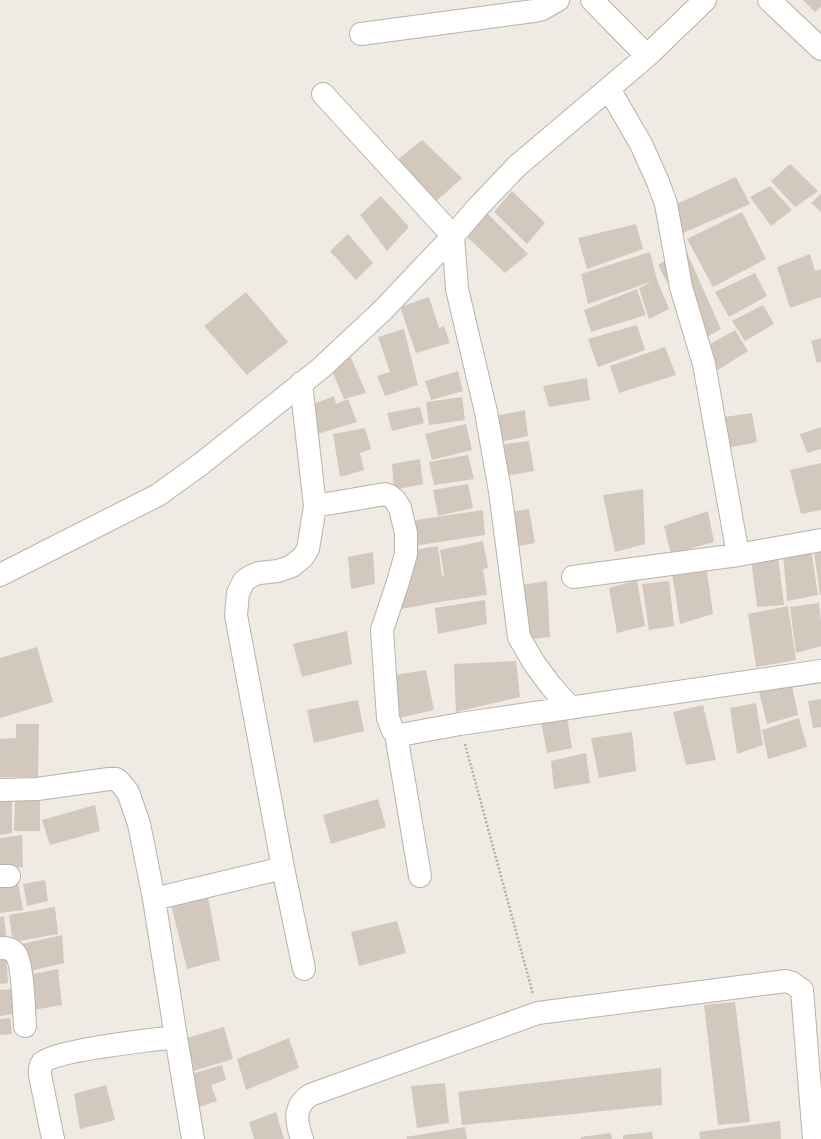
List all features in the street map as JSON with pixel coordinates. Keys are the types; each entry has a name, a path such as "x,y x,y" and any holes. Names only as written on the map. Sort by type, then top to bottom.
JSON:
{"street":[{"path":"361,34 534,11 542,9 558,0"},
{"path":"592,0 648,56"},
{"path":"0,575 158,495 201,464 321,368 366,326 454,236 477,208 516,166 648,56 705,0"},
{"path":"769,0 821,49"},
{"path":"609,89 641,144 666,204 682,287 704,364 738,555"},
{"path":"323,94 454,236 457,289 486,412 500,491 519,637 534,663 551,686 571,708"},
{"path":"301,383 315,506 308,549 297,563 278,571 259,573 244,581 238,593 236,615 283,868 304,969"},
{"path":"315,506 385,494 395,500 400,508 406,533 406,554 382,630 388,718 391,727 396,734 406,801 420,876"},
{"path":"573,577 738,555 821,540"},
{"path":"396,734 403,735 460,724 821,671"},
{"path":"0,790 37,789 116,779 128,792 139,824 154,899 193,1139"},
{"path":"154,899 283,868"},
{"path":"0,948 9,949 15,953 20,965 25,1026"},
{"path":"302,1139 297,1114 302,1100 310,1095 538,1013 786,981 802,990 814,1139"},
{"path":"53,1139 40,1075 40,1067 44,1062 92,1048 176,1038"}],"path":[{"path":"460,724 538,1013"}],"building":[{"path":"803,0 821,0 821,7 815,12"},
{"path":"422,140 462,178 433,204 395,162"},
{"path":"790,164 818,191 795,207 771,181"},
{"path":"736,177 750,204 683,233 670,207"},
{"path":"770,186 792,210 771,226 750,197"},
{"path":"512,191 545,223 527,244 494,212"},
{"path":"821,194 821,212 811,203"},
{"path":"381,196 409,227 387,251 360,215"},
{"path":"484,210 528,254 505,273 464,234"},
{"path":"742,212 766,259 713,287 687,239"},
{"path":"636,224 643,249 587,269 578,238"},
{"path":"348,234 373,263 356,280 330,251"},
{"path":"685,248 721,329 698,342 658,265"},
{"path":"650,252 657,280 669,309 649,319 639,288 653,281 588,304 581,274"},
{"path":"810,254 815,271 821,269 821,297 790,308 777,267"},
{"path":"755,273 767,296 729,317 715,292"},
{"path":"637,289 646,315 591,332 584,310"},
{"path":"246,292 288,342 247,375 204,326"},
{"path":"429,297 439,328 444,326 450,343 416,353 400,307"},
{"path":"763,305 774,324 745,341 732,321"},
{"path":"637,325 645,350 598,367 588,339"},
{"path":"404,329 418,385 385,396 377,376 390,372 378,337"},
{"path":"735,330 748,351 718,370 705,347"},
{"path":"821,338 821,362 817,363 811,341"},
{"path":"665,347 676,375 619,393 610,366"},
{"path":"349,353 366,393 344,399 329,364"},
{"path":"458,371 463,391 431,400 425,381"},
{"path":"587,378 590,400 549,407 543,386"},
{"path":"334,396 336,404 348,399 357,422 314,435 306,407"},
{"path":"462,397 465,420 429,425 426,402"},
{"path":"420,407 424,423 392,431 387,413"},
{"path":"525,410 528,436 495,443 491,417"},
{"path":"752,413 757,442 723,449 718,418"},
{"path":"466,424 472,450 432,460 425,434"},
{"path":"821,427 821,449 807,453 800,434"},
{"path":"365,428 371,449 360,453 364,470 340,477 333,434"},
{"path":"529,441 534,471 501,477 495,445"},
{"path":"468,455 474,479 434,485 429,462"},
{"path":"420,459 423,484 394,490 392,464"},
{"path":"821,463 821,510 801,514 790,470"},
{"path":"468,484 473,508 438,516 433,490"},
{"path":"643,489 645,544 615,552 603,495"},
{"path":"529,509 535,543 509,548 504,513"},
{"path":"483,510 485,535 407,547 403,522"},
{"path":"708,511 714,542 671,554 664,526"},
{"path":"483,541 488,568 483,569 487,595 391,611 407,551 438,546 442,576 444,576 440,550"},
{"path":"821,544 821,595 820,595 813,545"},
{"path":"811,549 818,595 787,601 783,555"},
{"path":"373,552 375,584 351,589 348,557"},
{"path":"778,556 784,605 757,607 751,559"},
{"path":"706,565 713,614 680,624 672,573"},
{"path":"637,580 645,626 617,633 609,588"},
{"path":"547,581 550,637 522,640 515,586"},
{"path":"669,581 674,626 649,630 642,584"},
{"path":"485,600 487,624 438,634 435,608"},
{"path":"819,603 821,646 796,653 790,607"},
{"path":"788,606 796,660 756,667 748,614"},
{"path":"347,631 352,664 302,677 293,644"},
{"path":"37,647 53,702 0,718 0,658"},
{"path":"516,661 520,697 456,712 454,664"},
{"path":"426,670 434,710 399,718 395,675"},
{"path":"792,685 798,715 767,724 759,692"},
{"path":"821,699 821,727 813,728 808,701"},
{"path":"358,700 364,731 314,743 307,710"},
{"path":"756,703 763,745 737,754 730,708"},
{"path":"703,705 716,760 686,765 673,712"},
{"path":"567,717 572,748 547,753 541,722"},
{"path":"799,718 807,747 768,759 762,730"},
{"path":"16,724 39,724 38,777 0,777 0,739 16,738"},
{"path":"632,732 636,771 599,778 591,738"},
{"path":"586,753 590,783 554,789 551,761"},
{"path":"40,797 40,831 14,831 15,799"},
{"path":"0,798 12,798 12,833 0,835"},
{"path":"378,799 386,827 331,844 323,815"},
{"path":"95,805 100,831 50,845 42,820"},
{"path":"22,835 23,867 0,870 0,838"},
{"path":"45,880 48,901 27,906 23,884"},
{"path":"18,882 23,910 0,913 0,885"},
{"path":"207,892 220,960 187,969 170,901"},
{"path":"55,907 58,934 13,942 9,915"},
{"path":"4,916 7,945 0,945 0,917"},
{"path":"397,921 406,953 359,966 351,932"},
{"path":"62,935 64,963 26,972 22,944"},
{"path":"0,953 6,953 8,983 0,984"},
{"path":"58,969 62,1005 33,1010 28,975"},
{"path":"11,989 14,1014 0,1016 0,990"},
{"path":"735,1002 750,1122 718,1125 704,1005"},
{"path":"10,1018 12,1034 0,1035 0,1019"},
{"path":"224,1027 233,1059 187,1073 180,1040"},
{"path":"289,1038 299,1068 246,1090 237,1059"},
{"path":"222,1065 226,1080 211,1085 217,1101 193,1109 184,1076"},
{"path":"661,1068 662,1105 462,1125 458,1092"},
{"path":"445,1083 449,1123 417,1128 411,1086"},
{"path":"106,1085 115,1120 80,1129 74,1094"},
{"path":"276,1112 284,1139 254,1139 249,1122"},
{"path":"780,1121 781,1139 700,1139 699,1132"},
{"path":"465,1127 467,1139 407,1139 406,1137"},
{"path":"652,1132 653,1139 623,1139 623,1135"},
{"path":"611,1133 612,1139 581,1139 580,1137"}]}
